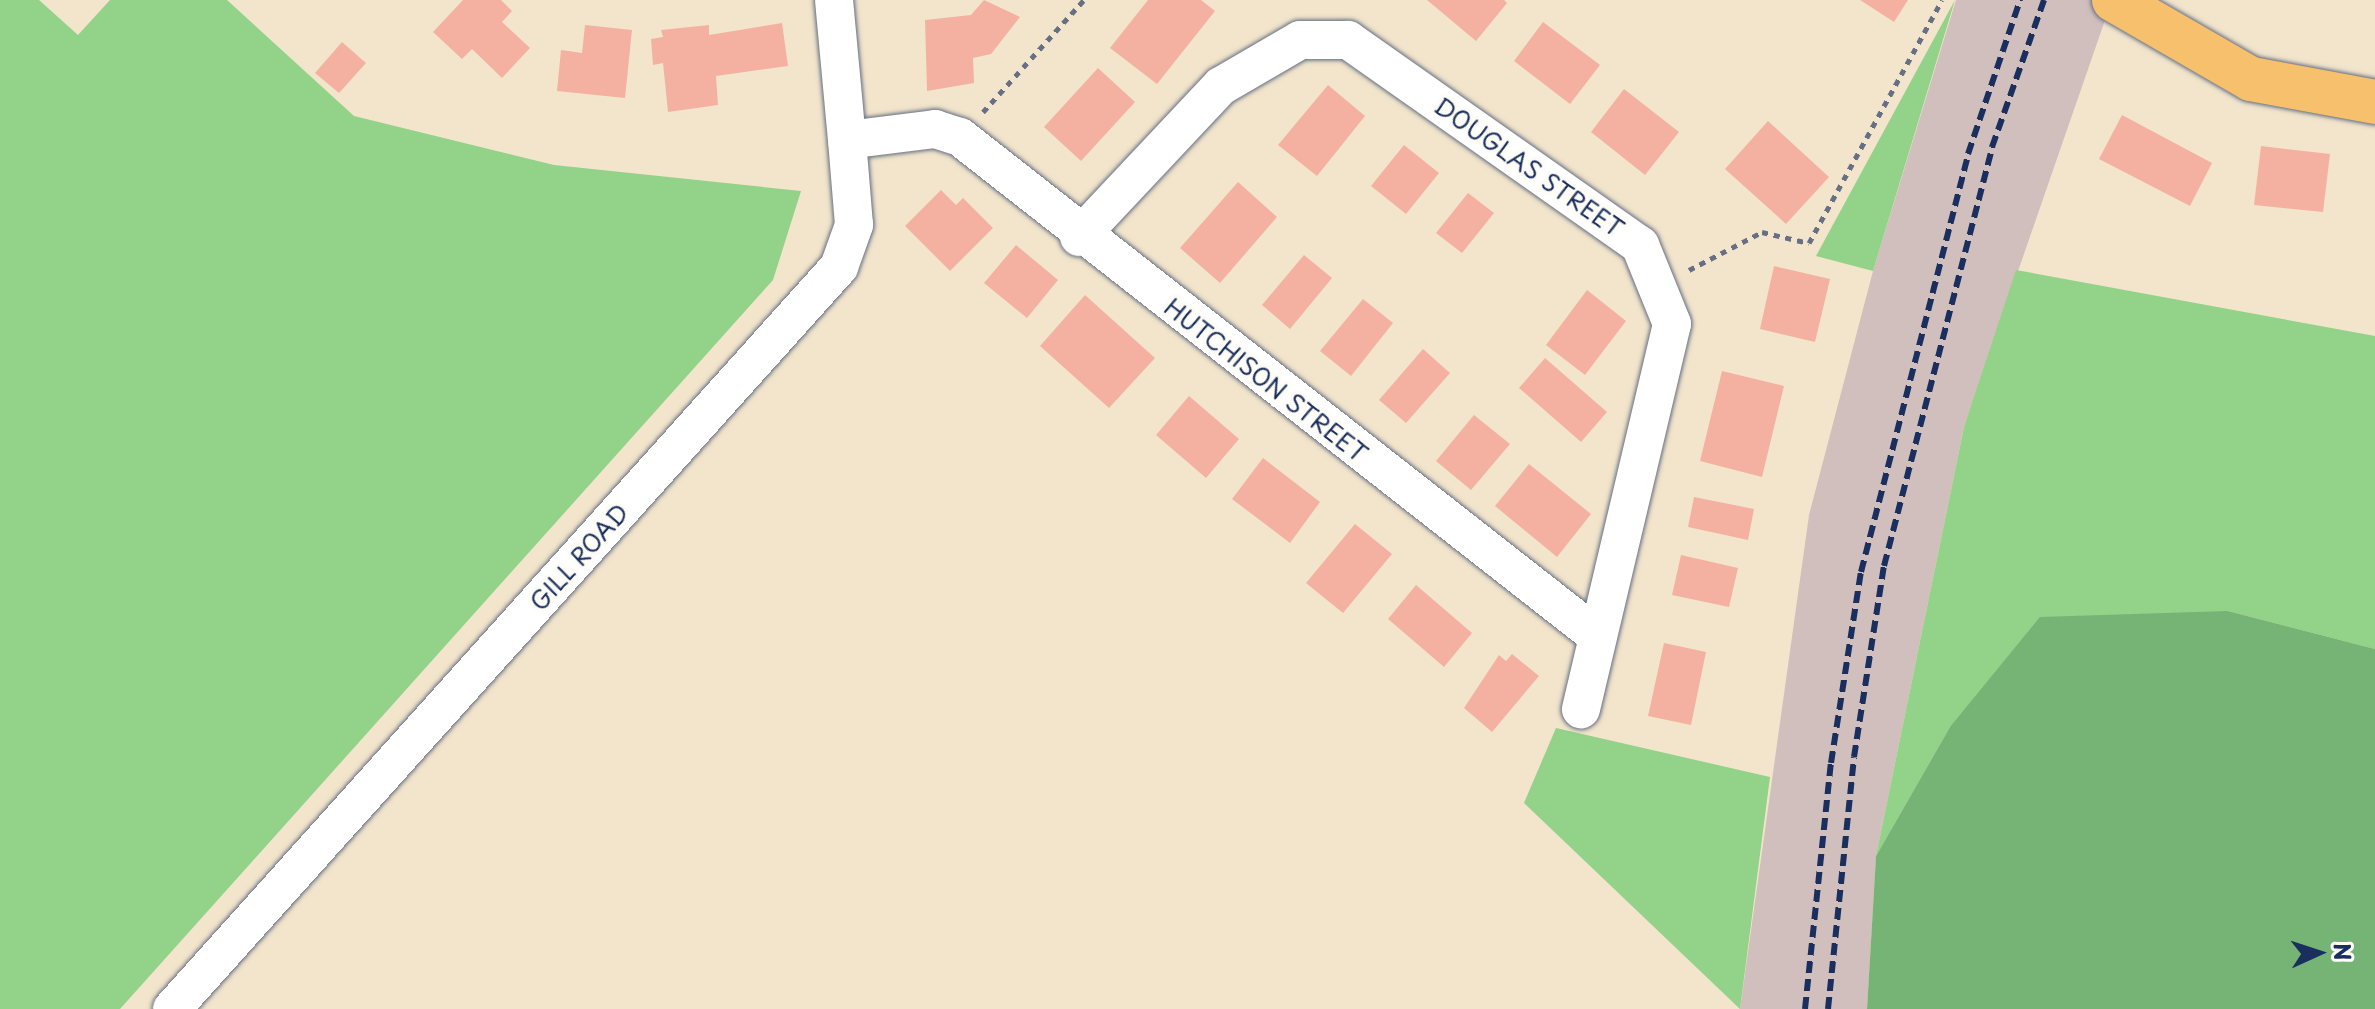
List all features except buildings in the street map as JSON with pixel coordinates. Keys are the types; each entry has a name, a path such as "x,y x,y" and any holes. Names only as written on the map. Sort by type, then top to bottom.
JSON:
{"main road":[{"path":"2114,0 2251,79 2375,102"}],"street":[{"name":"GILL ROAD","path":"172,1009 839,267 854,225 834,0"},
{"name":"DOUGLAS STREET","path":"1079,237 1221,86 1300,40 1348,40 1640,245 1661,288 1672,324 1596,635 1581,709"},
{"path":"847,140 948,133"},
{"name":"HUTCHISON STREET","path":"948,133 1596,635"}],"path":[{"path":"948,133 1084,0"},
{"path":"1661,288 1762,232 1809,243 1942,0"}],"shaded area":[{"path":"1956,0 2112,0 1964,427 1876,856 1867,1009 1740,1009 1809,515 1873,271"}],"green space":[{"path":"0,0 39,0 78,35 110,0 227,0 354,116 554,165 801,191 773,280 120,1009 0,1009"},
{"path":"1955,0 1873,271 1816,256"},
{"path":"2016,270 2375,336 2375,649 2228,611 1950,727 1876,856 1964,427"},
{"path":"2228,611 2375,649 2375,1009 1867,1009 1876,856 1950,727 2040,617"},
{"path":"1556,728 1770,777 1740,1009 1524,803"}],"railway":[{"path":"1805,1009 1831,763 1861,572 1968,154 2020,0"},
{"path":"1828,1009 1854,757 1884,566 1992,147 2044,0"}]}
